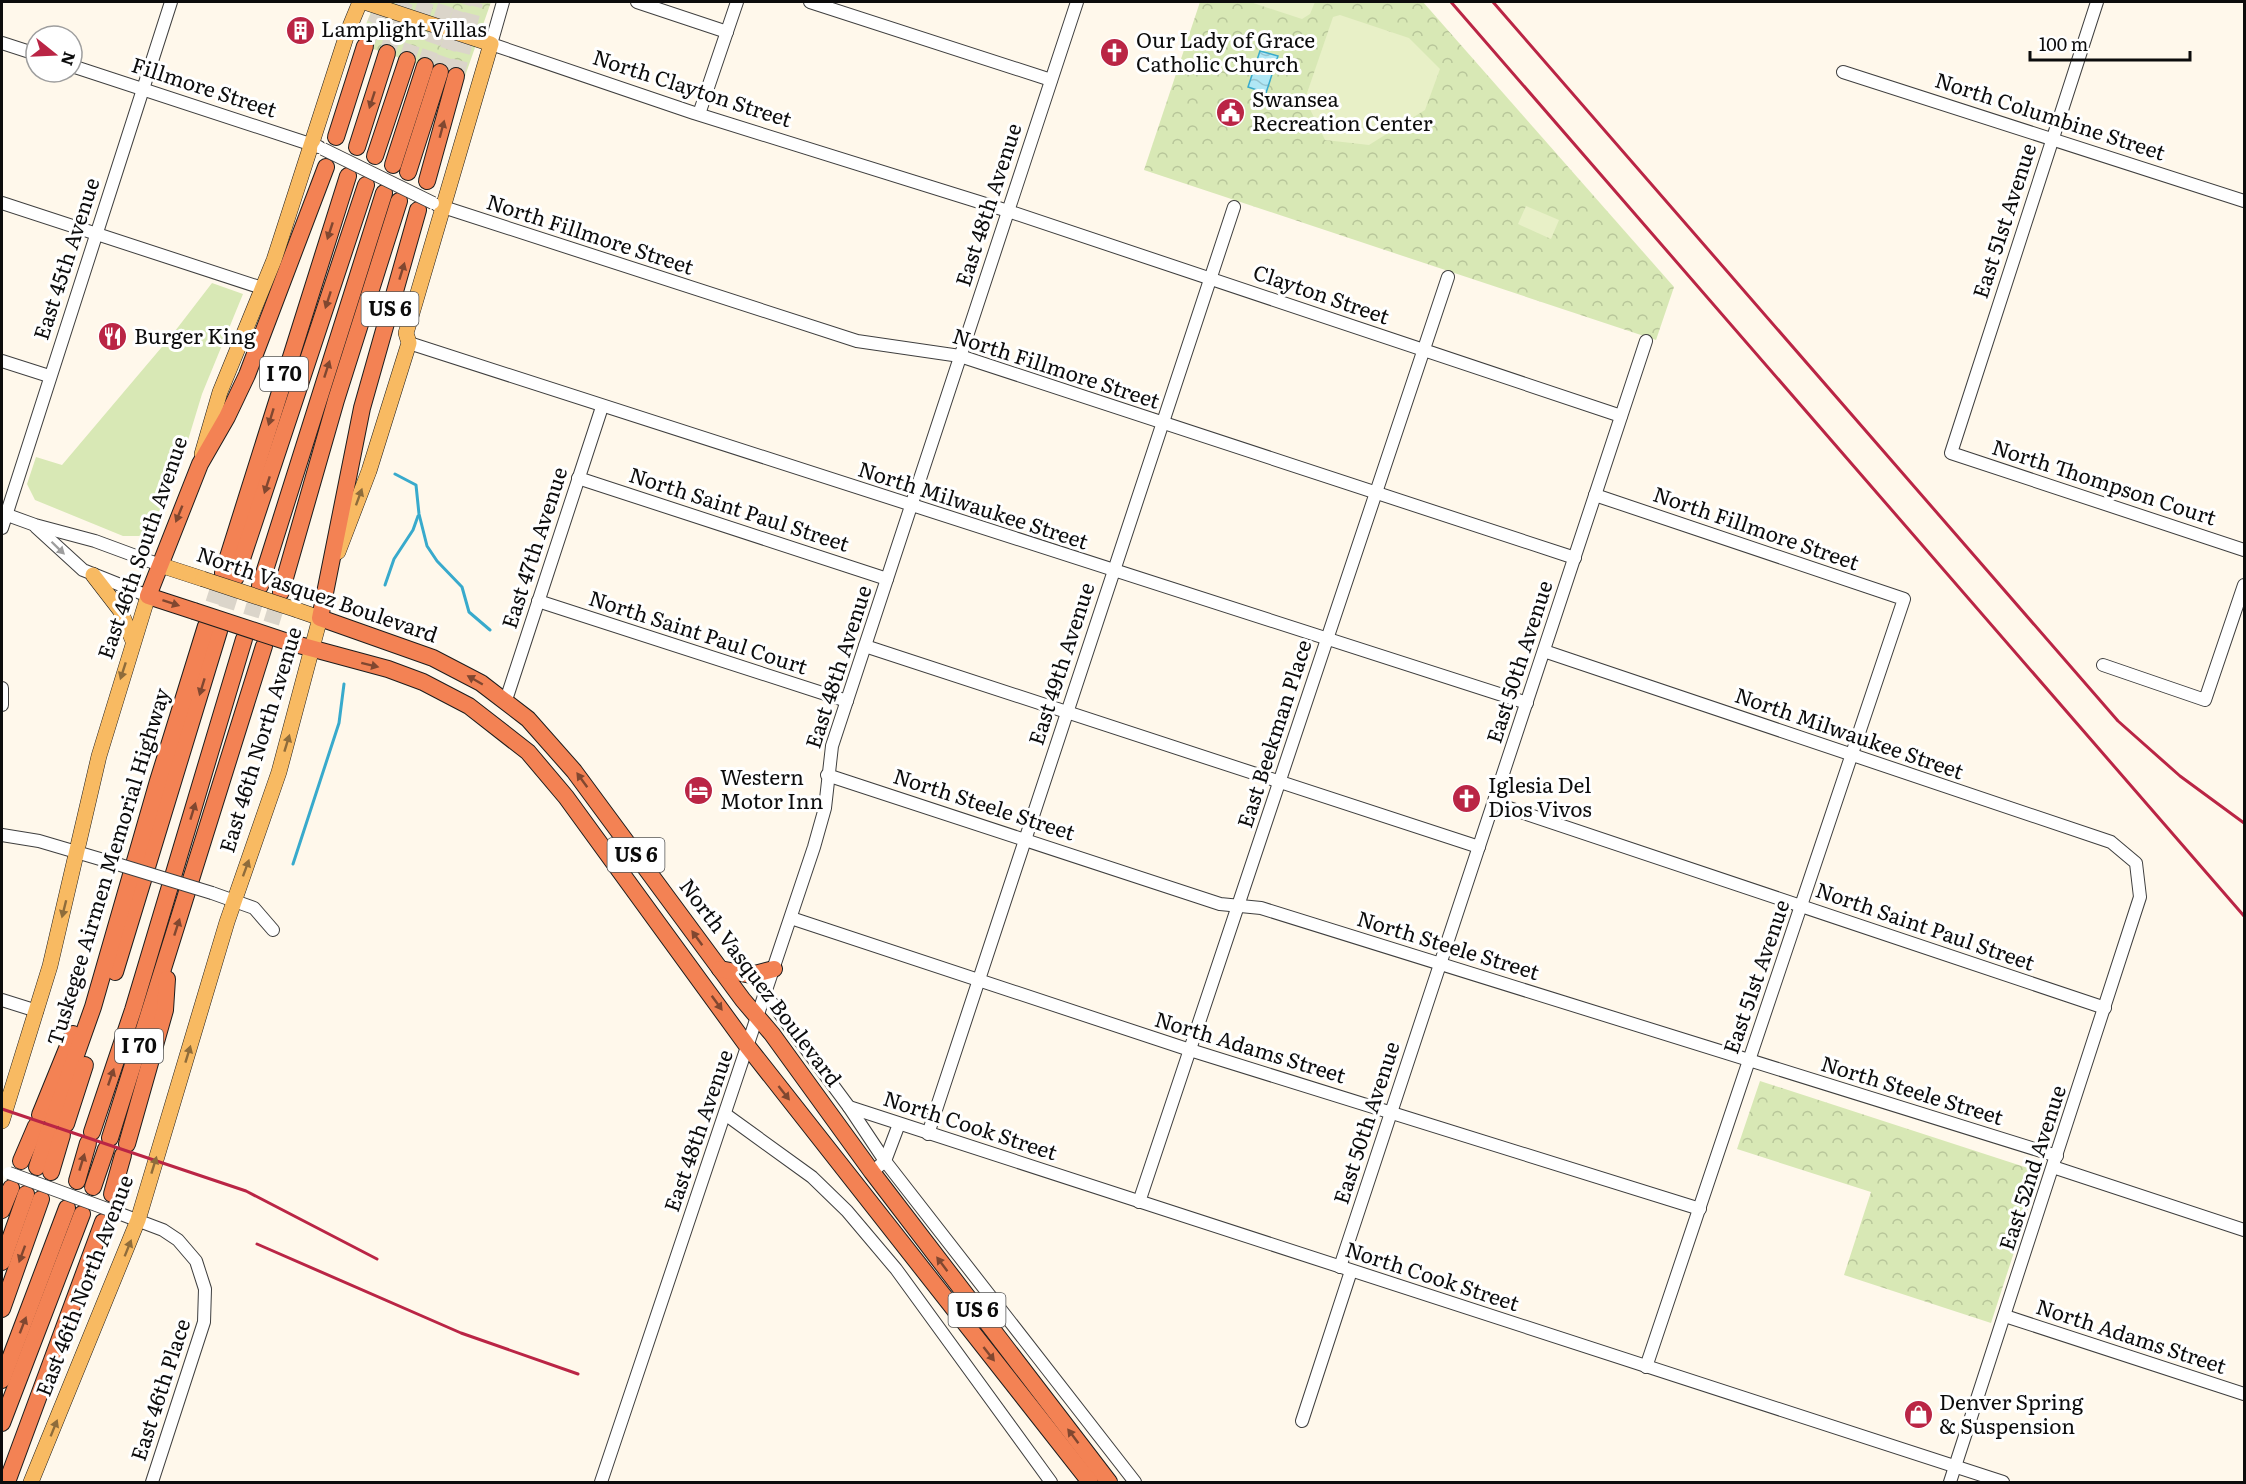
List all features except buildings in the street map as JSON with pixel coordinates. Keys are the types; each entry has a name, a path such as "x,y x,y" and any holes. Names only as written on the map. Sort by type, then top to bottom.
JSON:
{"highway":[{"path":"324,143 365,46"},
{"path":"357,147 387,53"},
{"path":"375,156 407,60"},
{"path":"401,169 441,72 427,181"},
{"path":"200,464 243,384 326,167"},
{"name":"I 70","path":"348,176 229,575 366,185"},
{"name":"I 70","path":"260,586 391,197 281,592"},
{"name":"US 6","path":"330,571 362,408 432,207"},
{"name":"East 46th South Avenue","path":"148,596 200,464"},
{"name":"East 46th North Avenue","path":"320,618 330,571"},
{"name":"North Vasquez Boulevard","path":"148,596 288,642 388,669 423,682 469,706 514,740 555,782 748,1047 1090,1482"},
{"name":"North Vasquez Boulevard","path":"320,618 420,652 481,683 506,700 538,728 562,755 872,1172 1109,1482"},
{"name":"Tuskegee Airmen Memorial Highway","path":"36,1167 93,1007 158,781 212,629 142,887 51,1125"},
{"path":"77,1181 133,1010 244,639"},
{"name":"I 70","path":"93,1187 264,646"},
{"path":"112,1194 165,1010 168,954"},
{"path":"720,969 751,975 774,969"},
{"path":"2,1210 18,1185"},
{"path":"2,1262 18,1185"},
{"path":"2,1309 18,1185"},
{"path":"2,1380 74,1211 2,1423"},
{"path":"7,1482 103,1222"}],"main road":[{"name":"North Clayton Street","path":"362,2 491,44"},
{"name":"East 46th South Avenue","path":"200,464 216,402 324,143 344,44 362,2"},
{"name":"East 46th North Avenue","path":"330,571 369,471 409,343 408,327 432,207 491,44"},
{"name":"North Vasquez Boulevard","path":"160,565 320,618"},
{"path":"93,575 120,609 133,641"},
{"name":"East 46th South Avenue","path":"2,1121 37,1011 104,738 148,596"},
{"name":"East 46th North Avenue","path":"32,1482 138,1220 235,900 279,772 320,618"}],"street":[{"name":"East 45th Avenue","path":"2,528 3,514 171,2"},
{"name":"East 46th North Avenue","path":"491,44 503,2"},
{"path":"637,2 727,32"},
{"path":"699,114 737,2"},
{"path":"810,2 1051,80"},
{"name":"East 48th Avenue","path":"601,1482 791,918 823,816 829,758 1077,2"},
{"name":"East 51st Avenue","path":"1951,453 2097,2"},
{"path":"2,43 24,50"},
{"name":"North Clayton Street","path":"491,44 699,114 1008,211"},
{"name":"Fillmore Street","path":"84,70 324,143"},
{"name":"North Columbine Street","path":"1843,72 2244,201"},
{"name":"North Fillmore Street","path":"324,143 432,207 857,340 960,356 1575,558"},
{"path":"2,203 262,288"},
{"name":"East 49th Avenue","path":"928,1134 1234,207"},
{"name":"Clayton Street","path":"1008,211 1621,417"},
{"name":"East Beekman Place","path":"1139,1202 1240,906 1448,277"},
{"name":"East 50th Avenue","path":"1302,1421 1391,1112 1646,341"},
{"name":"North Milwaukee Street","path":"409,343 911,507 1527,703"},
{"path":"2,361 49,376"},
{"name":"East 47th Avenue","path":"506,700 602,407"},
{"name":"North Thompson Court","path":"1951,453 2244,550"},
{"name":"North Saint Paul Street","path":"578,478 887,579"},
{"name":"North Fillmore Street","path":"1595,495 1904,599"},
{"path":"3,514 95,541 160,565"},
{"path":"35,525 68,557 93,575 148,596"},
{"path":"2103,665 2205,700 2244,585"},
{"name":"East 51st Avenue","path":"1646,1367 1904,599"},
{"name":"North Saint Paul Court","path":"538,601 847,701"},
{"path":"865,646 1479,847"},
{"name":"North Milwaukee Street","path":"1544,651 2111,842 2136,863"},
{"path":"2,688 2,705"},
{"name":"North Steele Street","path":"827,776 1220,903 1261,908 1749,1061 2055,1161 2244,1230"},
{"name":"North Saint Paul Street","path":"1494,803 2105,1008"},
{"path":"2,834 39,841 235,900 255,908 273,930"},
{"name":"East 52nd Avenue","path":"1950,1482 2140,897 2136,863"},
{"name":"North Adams Street","path":"791,918 1190,1050 1700,1209"},
{"path":"766,995 849,1107 885,1161 1135,1482"},
{"path":"2,1000 37,1011"},
{"name":"North Cook Street","path":"849,1107 2003,1482"},
{"path":"725,1114 812,1177 847,1211 896,1269 1051,1482"},
{"path":"872,1172 885,1161 899,1124"},
{"path":"18,1185 138,1220"},
{"name":"East 46th Place","path":"138,1220 163,1230 191,1254 202,1274 206,1296 204,1322 152,1482"},
{"name":"North Adams Street","path":"2005,1316 2244,1394"}],"green space":[{"path":"375,2 491,2 464,79 358,44"},
{"path":"1200,2 1423,2 1674,287 1656,340 1144,170"},
{"path":"1250,2 1315,2 1310,14 1302,19"},
{"path":"1340,15 1409,38 1440,69 1425,110 1369,145 1325,140 1305,99 1333,17"},
{"path":"1526,206 1559,220 1551,239 1518,224"},
{"path":"212,283 243,294 202,394 185,450 152,528 139,536 123,536 35,500 27,484 36,457 62,465 172,335"},
{"path":"1760,1081 2040,1172 1991,1323 1844,1275 1871,1192 1737,1149"}],"water":[{"path":"1260,51 1278,56 1266,93 1248,87"}],"waterway":[{"path":"395,474 416,485 419,514 427,546 437,561 462,587 469,612 490,630"},
{"path":"385,585 394,559 413,530 418,516"},
{"path":"293,864 339,723 344,684"}],"tunnel":[{"path":"365,46 385,2"},
{"path":"387,53 405,2"},
{"path":"407,60 426,2"},
{"path":"425,66 447,2"},
{"path":"440,72 464,2"},
{"path":"456,76 475,2"},
{"path":"206,626 223,573"},
{"path":"219,631 236,577"},
{"path":"244,639 260,586"},
{"path":"264,646 281,592"}],"railway":[{"path":"1451,2 2244,916"},
{"path":"1493,2 2118,721 2180,776 2244,823"},
{"path":"2,1109 246,1191 377,1259"},
{"path":"257,1244 461,1333 578,1374"}],"place":[{"name":"Lamplight Villas","path":"300,30"},
{"name":"Our Lady of Grace Catholic Church","path":"1115,53"},
{"name":"Swansea Recreation Center","path":"1231,112"},
{"name":"Burger King","path":"113,337"},
{"name":"Western Motor Inn","path":"699,790"},
{"name":"Iglesia Del Dios Vivos","path":"1467,798"},
{"name":"Denver Spring & Suspension","path":"1918,1415"}]}
